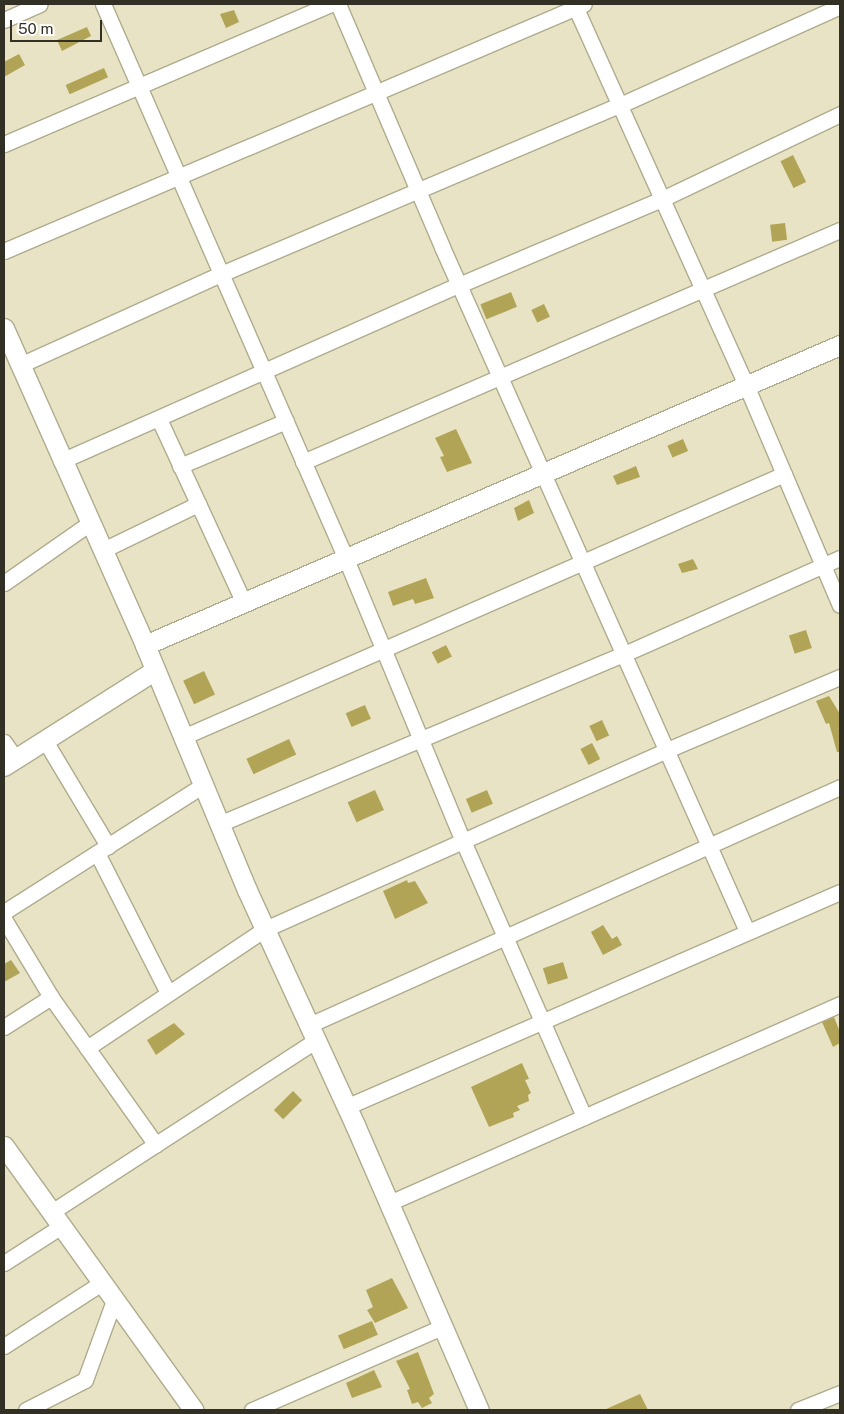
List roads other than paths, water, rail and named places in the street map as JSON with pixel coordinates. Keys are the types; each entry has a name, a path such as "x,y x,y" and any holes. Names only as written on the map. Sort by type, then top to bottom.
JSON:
{"street":[{"path":"4,20 40,4"},
{"path":"103,4 346,559 463,841 584,1117"},
{"path":"4,144 331,4"},
{"path":"338,4 459,285 668,750 746,931"},
{"path":"4,251 179,178 375,91 579,5 620,105 746,385 840,605"},
{"path":"20,365 221,274 419,193 840,6"},
{"path":"61,461 264,373 459,285 662,199 840,114"},
{"path":"303,462 840,230"},
{"path":"4,328 8,350 20,365 61,461 103,550 145,645 219,824 479,1410"},
{"path":"145,645 840,345"},
{"path":"158,419 244,603"},
{"path":"180,466 286,421"},
{"path":"183,737 583,564 784,474"},
{"path":"103,550 198,504"},
{"path":"4,583 90,523"},
{"path":"219,824 624,654 840,558"},
{"path":"4,742 9,762 154,670"},
{"path":"87,1048 265,929 668,750 840,677"},
{"path":"44,739 102,849 168,994"},
{"path":"4,912 203,785"},
{"path":"4,1263 55,1220 312,1033 506,936 840,787"},
{"path":"346,1107 746,931 840,892"},
{"path":"4,919 52,997 156,1145"},
{"path":"4,1026 52,997"},
{"path":"388,1203 840,1004"},
{"path":"6,1155 55,1220 113,1303 194,1410"},
{"path":"4,1346 100,1284"},
{"path":"26,1410 85,1380 113,1303"},
{"path":"252,1410 442,1327"},
{"path":"798,1410 840,1393"}]}
